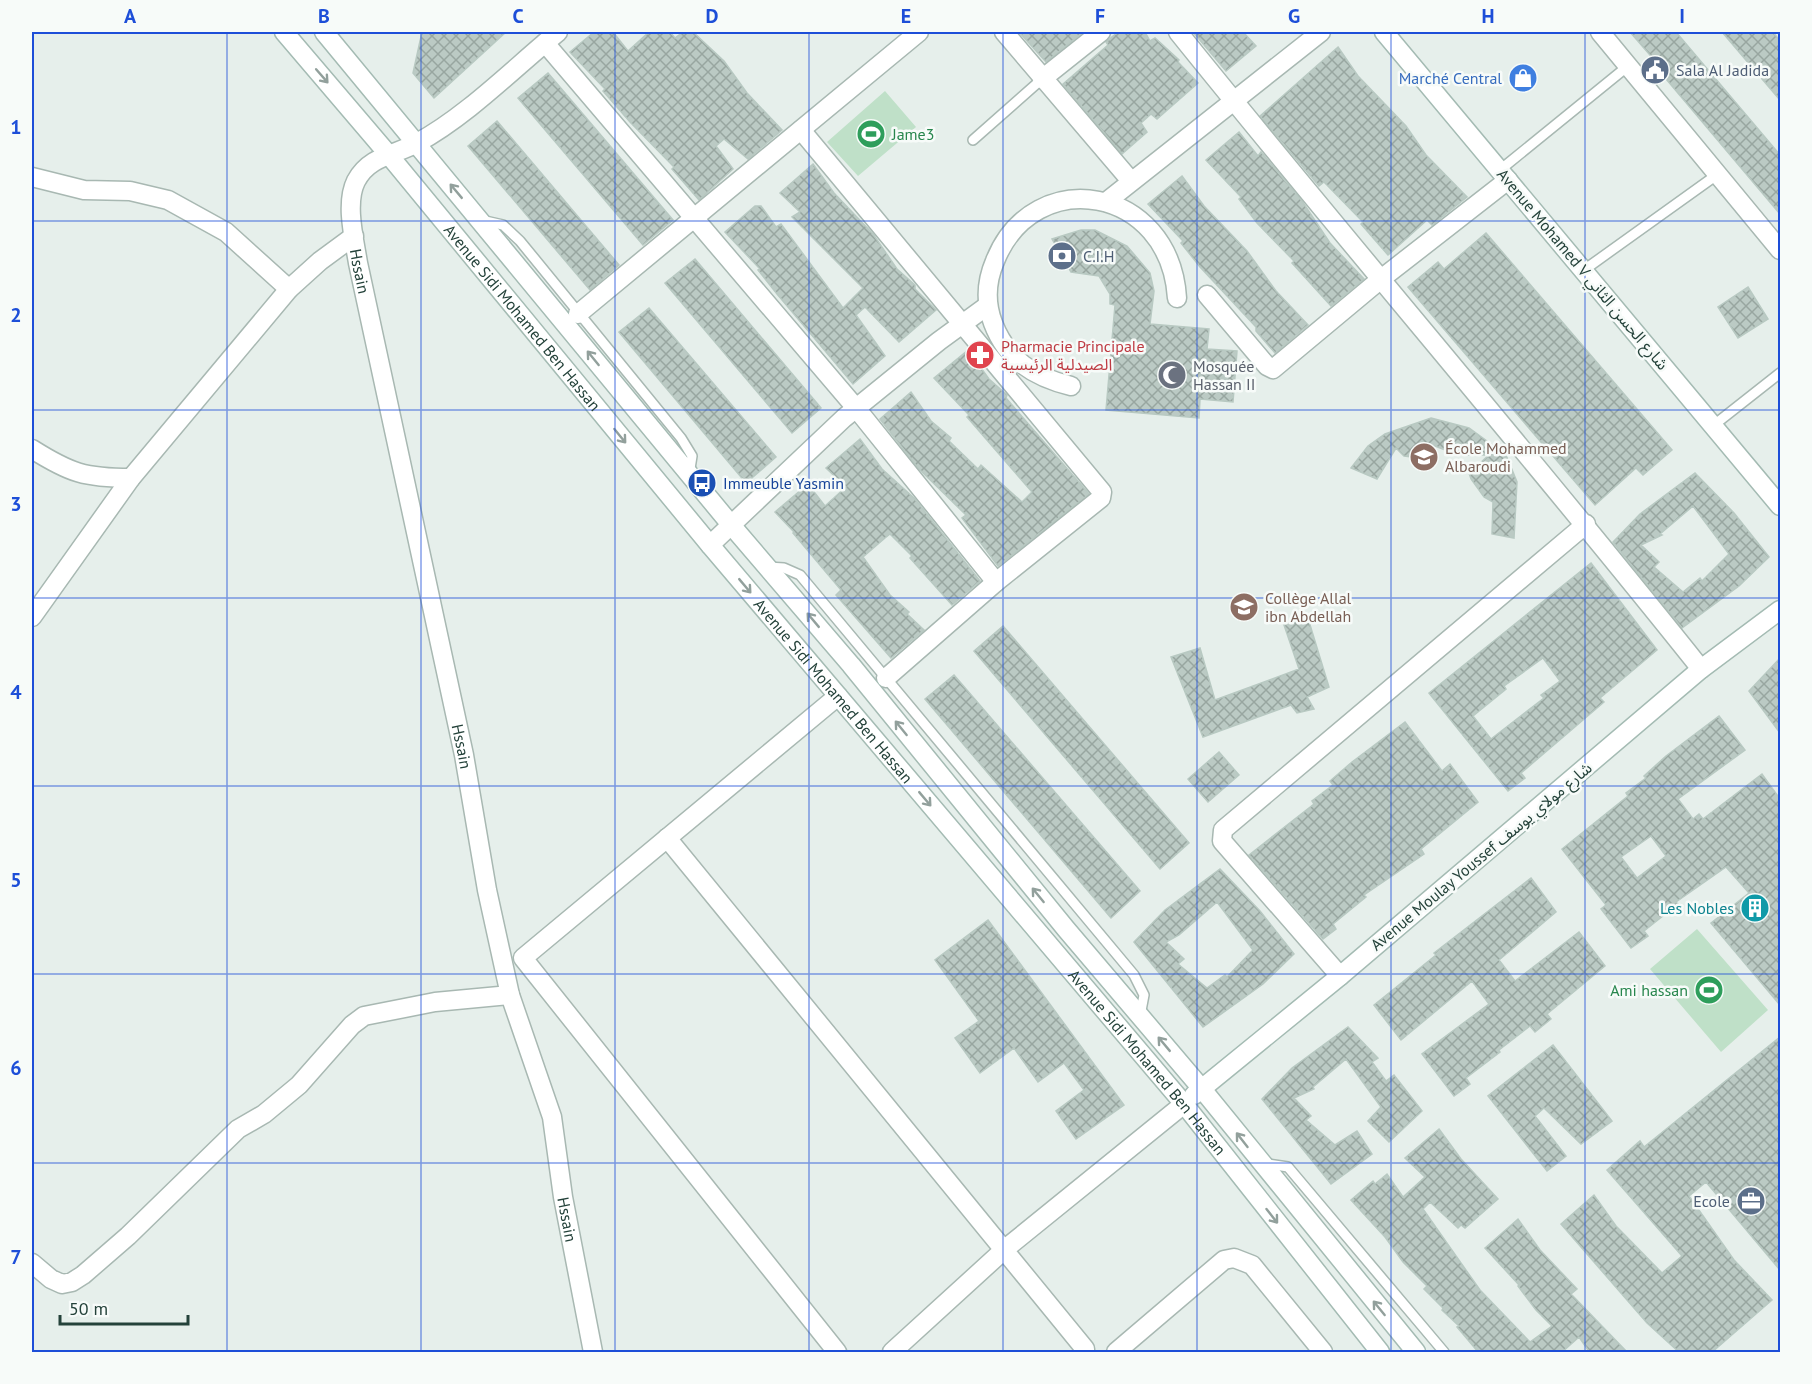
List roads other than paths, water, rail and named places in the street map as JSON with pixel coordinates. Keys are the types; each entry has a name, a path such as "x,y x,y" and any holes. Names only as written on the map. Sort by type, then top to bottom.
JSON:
{"street":[{"name":"Avenue Sidi Mohamed Ben Hassan","path":"284,32 388,154 710,545 1184,1104 1380,1353"},
{"name":"Avenue Sidi Mohamed Ben Hassan","path":"324,32 689,475 1202,1089 1416,1353"},
{"path":"578,314 919,32"},
{"path":"1004,32 1131,182"},
{"path":"1042,79 1101,32"},
{"path":"1178,32 1586,524 1701,669"},
{"path":"1106,202 1321,32"},
{"name":"Avenue Mohamed V شارع الحسن الثاني","path":"1384,32 1780,506"},
{"path":"1600,32 1780,250"},
{"name":"Hssain","path":"552,37 461,112 417,144 388,154 362,171 352,190 354,236 464,755 487,890 510,995 552,1117 563,1197 593,1353"},
{"path":"552,37 693,219 856,408 996,582"},
{"path":"801,130 1102,492 1101,498 996,582 886,678"},
{"path":"1208,295 1267,366 1273,369 1504,175"},
{"path":"32,177 84,190 129,191 168,200 226,232 288,289"},
{"path":"1071,386 1049,381 1029,370 1011,356 998,337 987,306 990,274 1001,247 1022,221 1050,205 1079,200 1106,202 1135,216 1158,237 1169,256 1175,276 1177,298"},
{"path":"32,618 131,478 288,289 354,236"},
{"path":"710,545 856,408 987,306"},
{"path":"32,449 66,470 83,476 131,478"},
{"path":"1341,976 1222,841 1223,830 1586,524"},
{"name":"Avenue Moulay Youssef شارع مولاي يوسف","path":"892,1353 1005,1249 1341,976 1701,669 1780,610"},
{"path":"837,1353 523,958 838,696"},
{"path":"667,838 1085,1349"},
{"path":"32,1263 51,1279 62,1284 72,1282 83,1275 128,1236 238,1129 264,1114 299,1085 329,1054 352,1025 364,1016 435,1002 510,995"},
{"path":"1116,1353 1224,1260 1234,1258 1252,1265 1323,1353"}],"lane":[{"path":"1504,175 1628,66"},
{"path":"973,140 1042,79"},
{"path":"1584,270 1718,174"},
{"path":"479,219 497,222 512,233 681,438 692,456 689,475"},
{"path":"1714,425 1780,373"},
{"path":"768,567 784,568 800,575 1134,975 1144,995 1140,1016"},
{"path":"1260,1163 1288,1167 1443,1353"}],"place":[{"name":"Sala Al Jadida","path":"1655,70"},
{"name":"Marché Central","path":"1523,78"},
{"name":"Jame3","path":"871,134"},
{"name":"C.I.H","path":"1062,256"},
{"name":"Pharmacie Principale الصيدلية الرئيسية","path":"980,355"},
{"name":"Mosquée Hassan II","path":"1172,375"},
{"name":"École Mohammed Albaroudi","path":"1424,457"},
{"name":"Immeuble Yasmin","path":"702,483"},
{"name":"Collège Allal ibn Abdellah","path":"1244,607"},
{"name":"Les Nobles","path":"1755,908"},
{"name":"Ami hassan","path":"1709,990"},
{"name":"Ecole","path":"1751,1201"}]}
